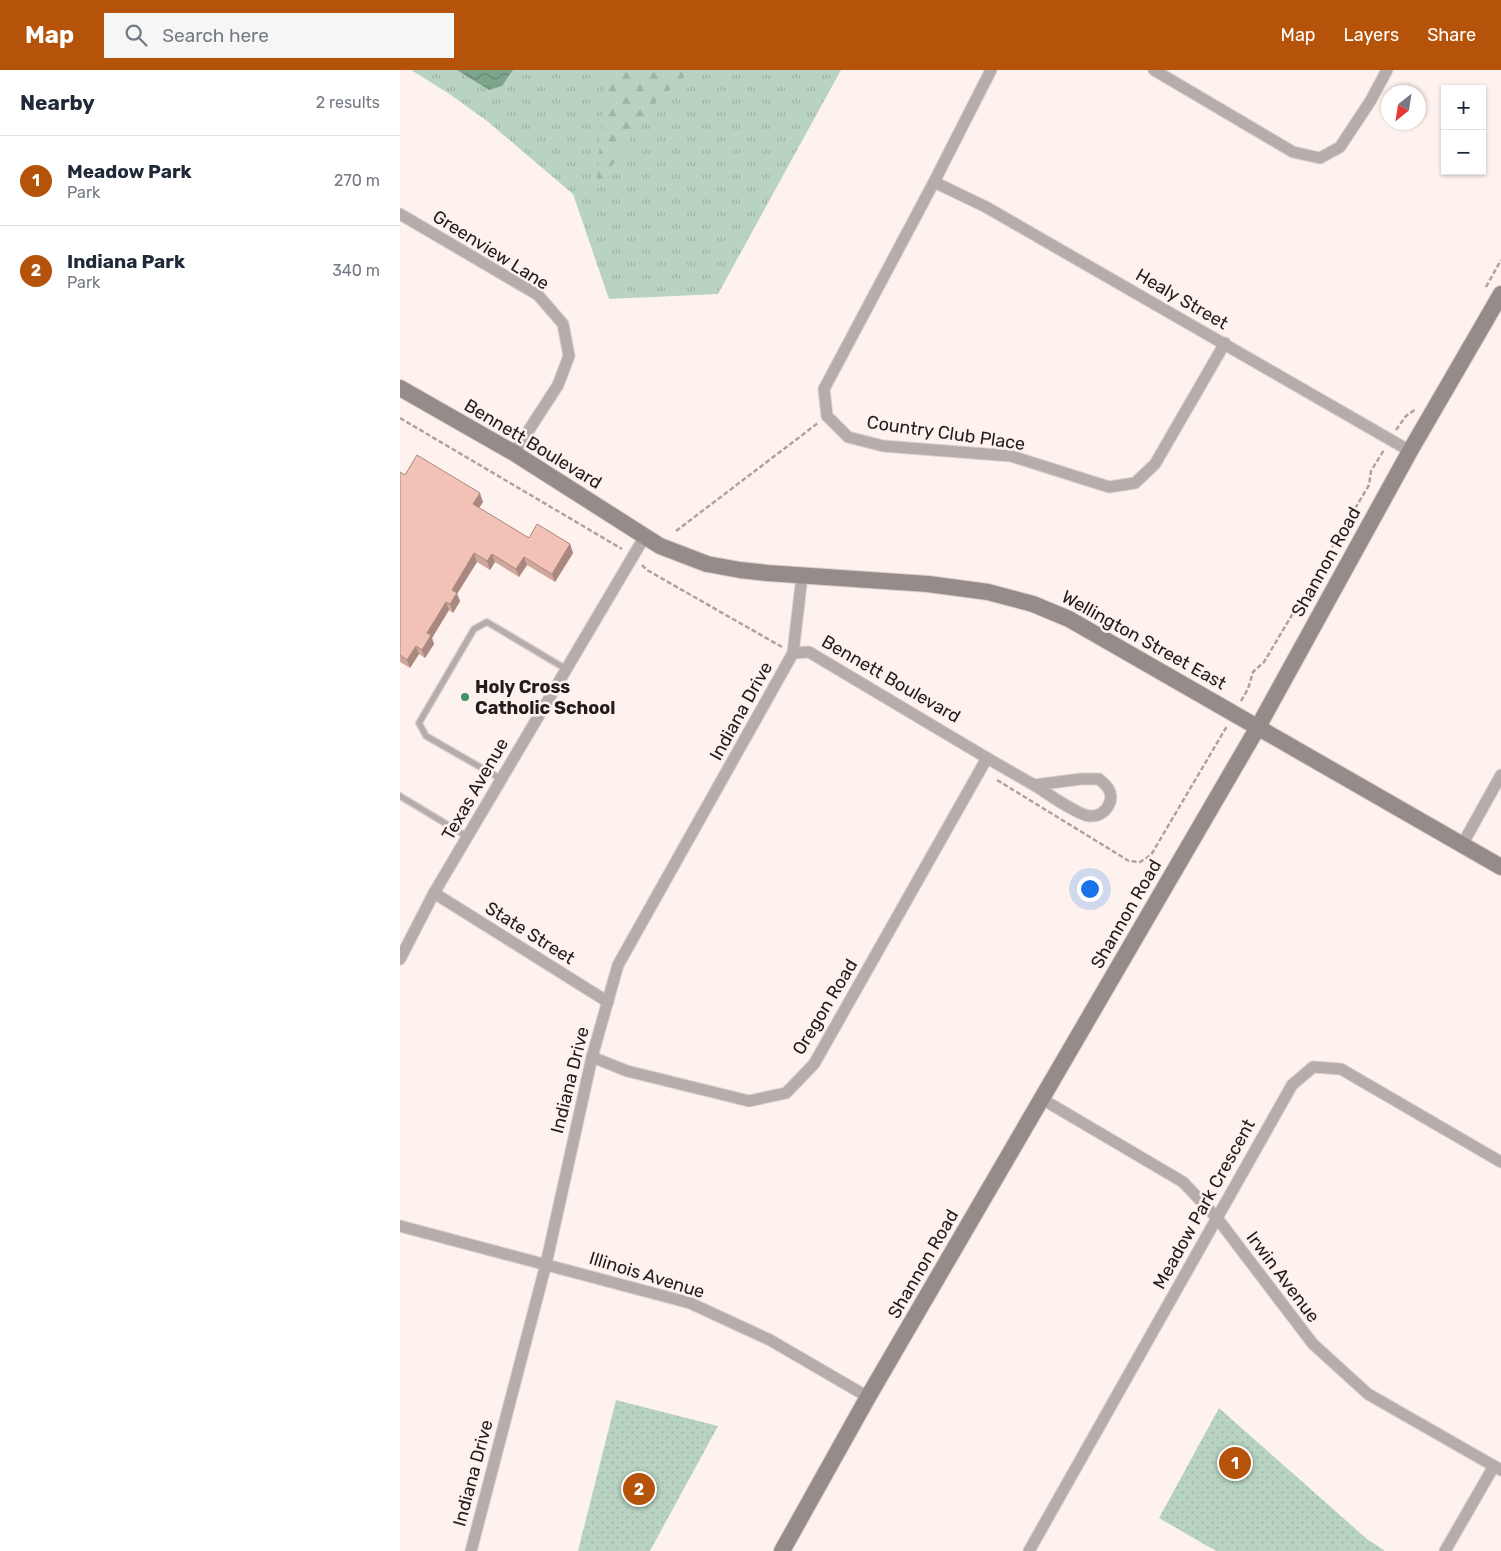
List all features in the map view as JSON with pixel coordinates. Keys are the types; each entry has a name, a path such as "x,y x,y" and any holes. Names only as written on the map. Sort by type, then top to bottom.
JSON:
{"street":[{"path":"827,416 824,388 934,182 991,70"},
{"path":"1154,70 1293,152 1320,158 1340,147 1371,100 1387,70"},
{"name":"Healy Street","path":"934,182 986,207 1410,451"},
{"name":"Greenview Lane","path":"400,214 538,295 563,324 569,356 558,385 514,453"},
{"name":"Shannon Road","path":"782,1551 868,1396 1258,727 1410,451 1501,294"},
{"name":"Country Club Place","path":"827,416 848,437 883,446 1010,456 1109,487 1135,483 1155,464 1225,343"},
{"name":"Bennett Boulevard","path":"400,388 514,453 644,536"},
{"name":"Wellington Street East","path":"644,536 663,547 707,564 740,570 928,584 988,592 1032,604 1069,619 1501,867"},
{"name":"Texas Avenue","path":"400,959 434,893 644,536"},
{"name":"Bennett Boulevard","path":"802,576 793,653 809,652 1080,814 1090,817 1101,814 1108,808 1112,797 1110,788 1099,779 1081,778 1034,785"},
{"name":"Indiana Drive","path":"470,1551 546,1264 592,1057 618,965 793,653"},
{"name":"Oregon Road","path":"592,1057 627,1071 750,1101 786,1093 814,1064 987,758"},
{"path":"1462,844 1501,775"},
{"name":"State Street","path":"434,893 608,1002"},
{"name":"Meadow Park Crescent","path":"1029,1551 1292,1085 1313,1067 1341,1068 1501,1162"},
{"name":"Irwin Avenue","path":"1042,1098 1183,1182 1216,1218 1313,1344 1368,1394 1498,1468"},
{"name":"Illinois Avenue","path":"400,1226 690,1303 770,1340 868,1396"},
{"path":"1445,1551 1498,1468"}],"lane":[{"path":"502,779 426,736 418,723 474,629 487,622 566,669"},
{"path":"400,796 468,836"}],"path":[{"path":"676,531 827,416"}],"green space":[{"path":"411,70 841,70 718,294 609,299 573,194 487,121 448,93"},
{"path":"606,70 692,70 653,105 596,190"},
{"path":"616,1400 718,1426 650,1551 578,1551"},
{"path":"1219,1408 1367,1539 1385,1551 1216,1551 1159,1518"}],"water":[{"path":"457,70 513,70 502,86 489,90"}],"building":[{"path":"417,455 480,493 473,504 529,538 537,524 570,544 552,574 524,557 516,569 492,554 487,561 474,553 452,590 457,593 450,604 446,602 427,633 431,635 422,650 416,646 407,660 400,655 400,472 405,475"}],"place":[{"name":"Holy Cross Catholic School","path":"465,697"},
{"name":"Meadow Park","path":"1235,1463"},
{"name":"Indiana Park","path":"639,1489"}]}
